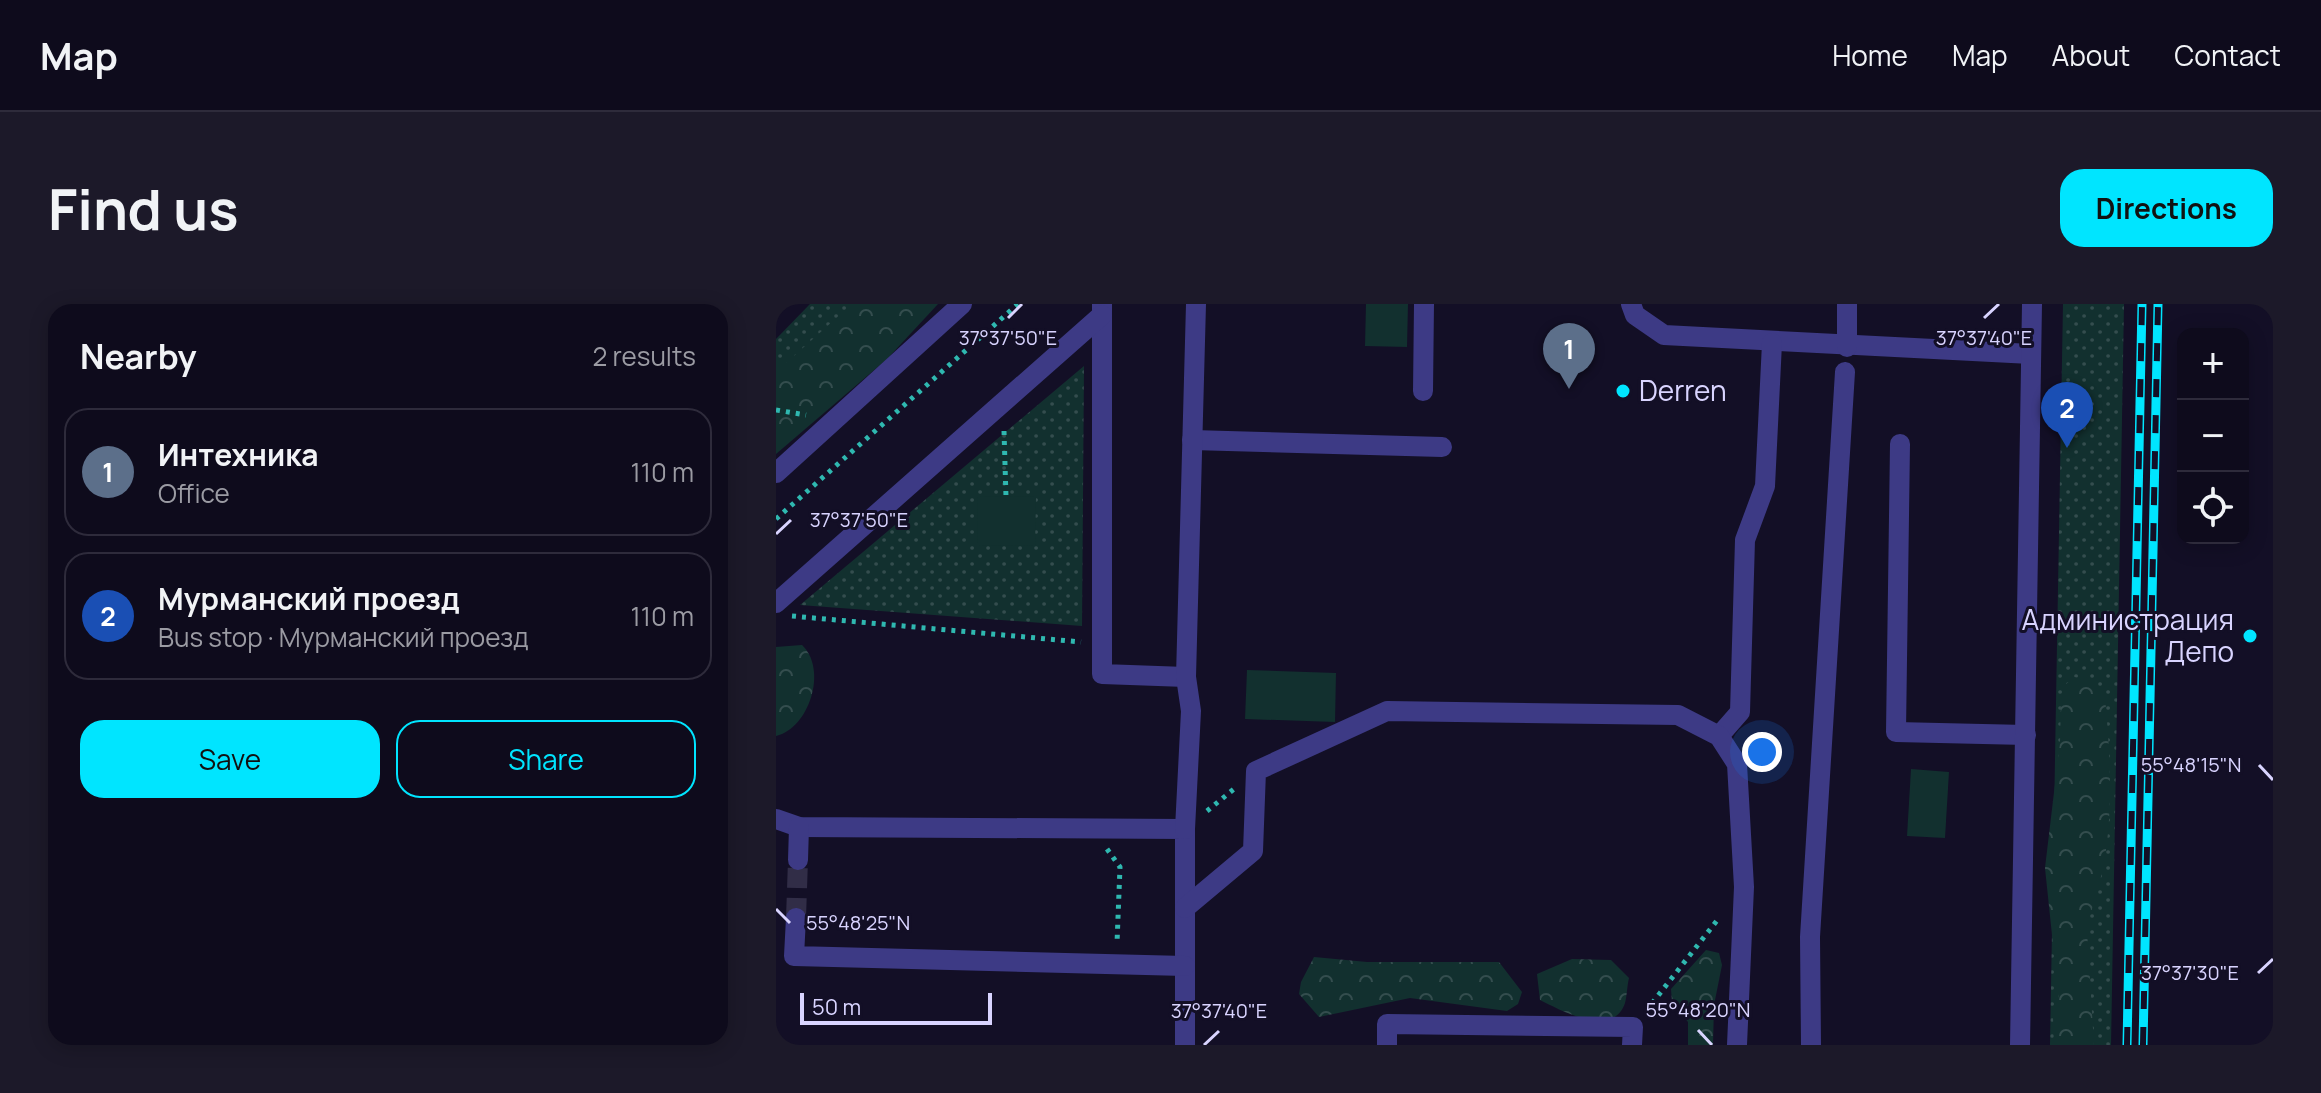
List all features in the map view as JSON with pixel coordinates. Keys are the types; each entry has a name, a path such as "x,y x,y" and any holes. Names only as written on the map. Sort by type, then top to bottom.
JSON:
{"street":[{"path":"776,473 962,304"},
{"path":"1185,1045 1185,829 1191,711 1186,677 1196,304"},
{"path":"1423,391 1424,304"},
{"path":"1631,304 1635,315 1664,335 1847,347 2031,354"},
{"path":"1847,304 1847,347"},
{"path":"2020,1045 2032,304"},
{"path":"1102,309 1102,674 1186,677"},
{"path":"776,603 1004,402 1102,309"},
{"path":"1719,736 1740,712 1745,540 1765,486 1772,343"},
{"path":"1811,1045 1810,937 1845,372"},
{"path":"1192,440 1442,447"},
{"path":"1900,444 1896,732 2026,735"},
{"path":"1185,908 1253,851 1256,771 1387,711 1678,715 1719,736 1737,764 1744,887 1737,1045"},
{"path":"776,819 799,827 1185,829"},
{"path":"798,860 799,827"},
{"path":"796,918 794,956 1185,966"},
{"path":"1387,1045 1387,1024 1633,1036"}],"path":[{"path":"776,519 1018,304"},
{"path":"1004,402 1006,497"},
{"path":"776,615 1102,643"},
{"path":"1185,829 1256,771"},
{"path":"1093,828 1120,867 1117,964"},
{"path":"1633,1036 1744,887"}],"green space":[{"path":"810,304 937,304 776,451 776,339"},
{"path":"852,304 938,304 887,359 776,454 776,372"},
{"path":"1366,304 1408,304 1407,347 1365,346"},
{"path":"2063,304 2124,304 2111,1045 2050,1045"},
{"path":"1084,366 1082,626 800,605"},
{"path":"978,496 1036,497 1035,546 977,545"},
{"path":"802,645 814,669 811,697 798,722 776,736 776,647"},
{"path":"1247,670 1336,673 1335,722 1245,719"},
{"path":"2074,677 2088,680 2098,689 2104,687 2110,800 2105,856 2091,912 2086,914 2094,1045 2054,1045 2053,1018 2059,1002 2045,868 2060,742 2061,700 2064,686"},
{"path":"1911,769 1949,772 1945,838 1907,836"},
{"path":"1706,950 1719,953 1722,965 1714,1005 1713,1045 1688,1045 1688,1022 1672,1002 1671,989"},
{"path":"1314,957 1367,962 1499,962 1522,992 1518,1004 1507,1011 1410,998 1319,1017 1299,994 1301,982"},
{"path":"1572,959 1611,960 1629,978 1625,1003 1619,1014 1598,1021 1586,1019 1540,1000 1537,974"}],"tunnel":[{"path":"796,918 798,860"}],"railway":[{"path":"2127,1045 2142,304"},
{"path":"2143,1045 2158,304"}],"place":[{"name":"Интехника","path":"1569,389"},
{"name":"Derren","path":"1623,391"},
{"name":"Мурманский проезд","path":"2067,448"},
{"name":"Администрация Депо","path":"2250,636"}]}
